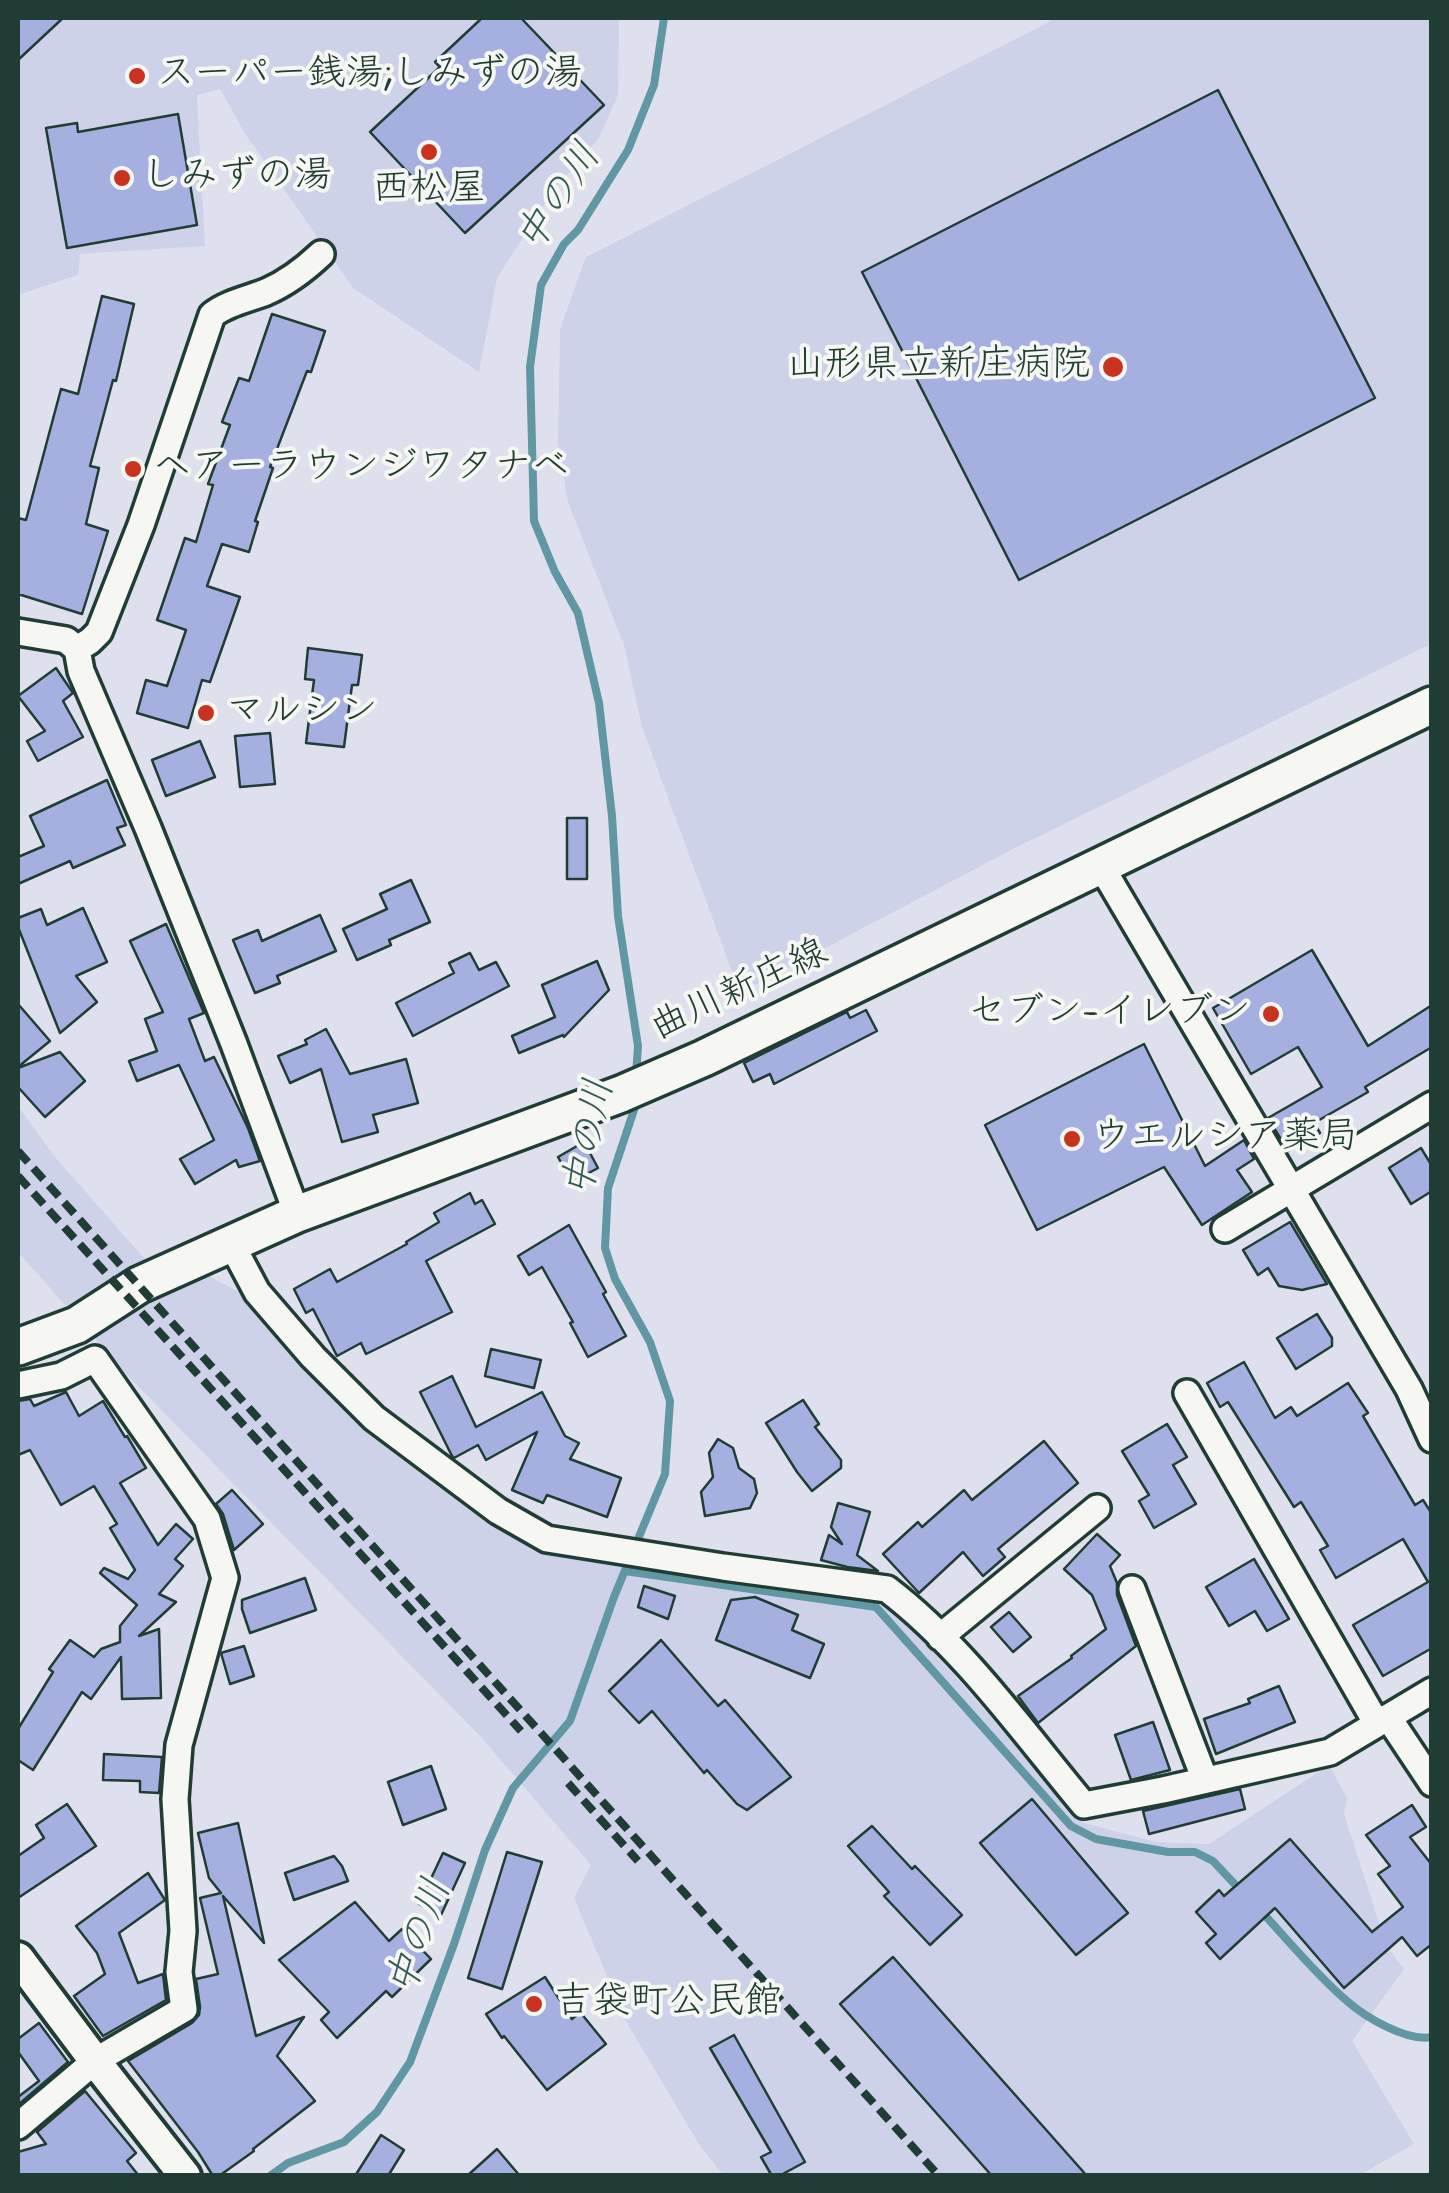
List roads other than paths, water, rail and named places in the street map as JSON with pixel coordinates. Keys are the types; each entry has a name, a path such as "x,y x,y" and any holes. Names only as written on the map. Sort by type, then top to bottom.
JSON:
{"main road":[{"name":"曲川新庄線","path":"18,1348 77,1325 139,1286 298,1214 621,1094 704,1058 1432,705"}],"street":[{"path":"77,648 98,632 106,614 141,525 212,315 272,290 300,274 321,254"},
{"path":"18,632 66,640 77,648 81,671 148,828 298,1214"},
{"path":"1101,866 1409,1389 1432,1439"},
{"path":"1225,1229 1432,1105"},
{"path":"231,1243 258,1292 313,1357 374,1418 498,1511 547,1539 888,1589 975,1674 1084,1805 1330,1752 1432,1691"},
{"path":"18,1386 61,1376 95,1360 207,1519 224,1578 179,1745 175,1799 183,1931 179,1972 184,2009 95,2061 18,2126"},
{"path":"1187,1393 1382,1721 1432,1783"},
{"path":"940,1638 1097,1508"},
{"path":"1132,1589 1205,1780"},
{"path":"18,1958 186,2176"}],"waterway":[{"name":"中の川","path":"636,1075 638,1046 618,916 599,703 578,613 555,572 534,521 530,367 541,285 628,150 654,85 664,18"},
{"name":"中の川","path":"270,2176 288,2163 344,2142 377,2112 410,2062 485,1850 513,1788 570,1721 614,1597 665,1474 670,1401 650,1342 615,1279 605,1248 608,1188 635,1099"},
{"path":"625,1571 876,1607 1071,1826 1096,1839 1168,1852 1195,1852 1213,1861 1243,1893"},
{"path":"1260,1910 1355,2007 1399,2032 1432,2037"}],"railway":[{"path":"18,1151 939,2176"},
{"path":"18,1176 521,1731"},
{"path":"568,1783 638,1861"}],"place":[{"name":"スーパー銭湯;しみずの湯","path":"137,76"},
{"name":"西松屋","path":"429,152"},
{"name":"しみずの湯","path":"122,178"},
{"name":"山形県立新庄病院","path":"1113,367"},
{"name":"ヘアーラウンジワタナベ","path":"133,469"},
{"name":"マルシン","path":"206,713"},
{"name":"セブン-イレブン","path":"1271,1014"},
{"name":"ウエルシア薬局","path":"1072,1139"},
{"name":"吉袋町公民館","path":"534,2004"}]}
